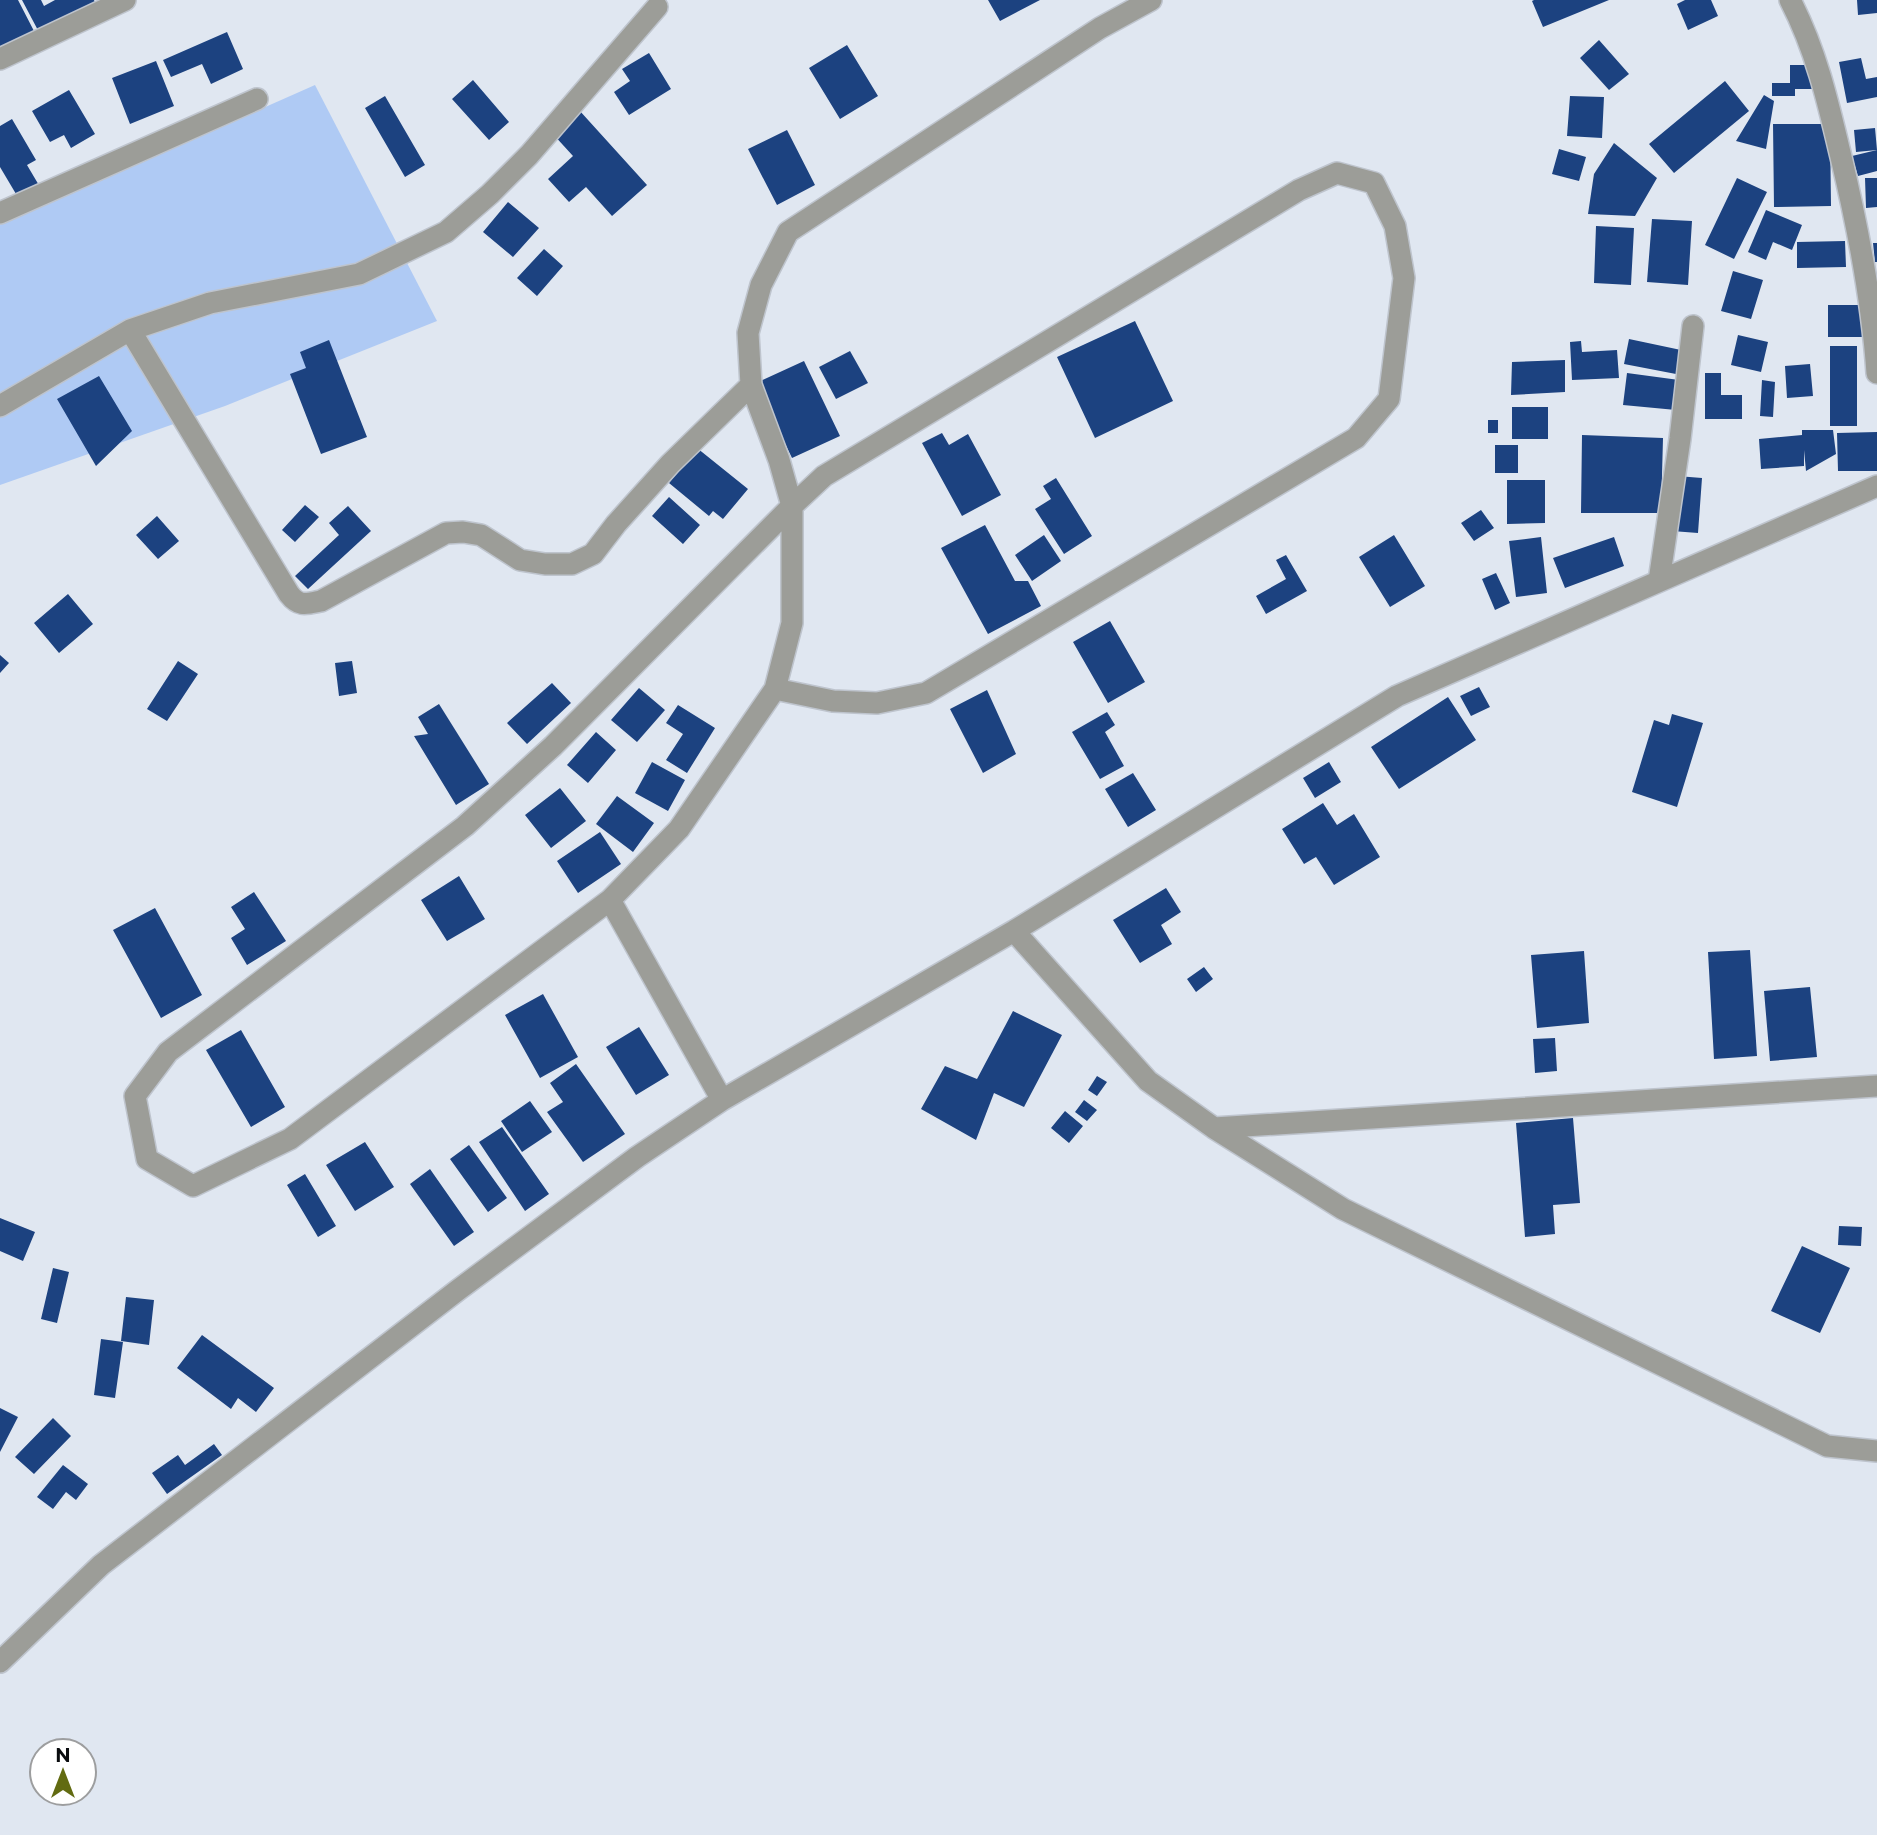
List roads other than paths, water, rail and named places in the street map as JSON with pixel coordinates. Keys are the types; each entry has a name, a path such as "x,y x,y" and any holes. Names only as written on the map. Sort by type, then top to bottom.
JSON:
{"street":[{"path":"0,59 125,0"},
{"path":"775,689 833,701 877,703 926,693 1356,438 1389,400 1404,278 1395,226 1374,183 1337,173 1300,190 824,476 792,506 553,746 465,826 168,1052 135,1096 146,1159 193,1185 290,1139 610,900 678,829 775,689 792,623 792,506 779,460 751,385 748,333 761,285 788,232 1100,28 1151,0"},
{"path":"1790,0 1813,49 1827,97 1866,275 1877,373"},
{"path":"0,406 130,330 210,303 359,274 446,232 529,155 657,7"},
{"path":"0,213 257,99"},
{"path":"1659,581 1693,326"},
{"path":"130,330 289,594 295,602 303,605 321,601 446,533 481,535 520,560 545,564 572,564 593,554 670,464 751,385"},
{"path":"0,1662 101,1565 458,1290 637,1157 722,1100 1014,931 1396,696 1877,486"},
{"path":"610,900 722,1100"},
{"path":"1014,931 1148,1081 1214,1128 1343,1209 1827,1446 1877,1451"},
{"path":"1214,1128 1877,1086"}]}
